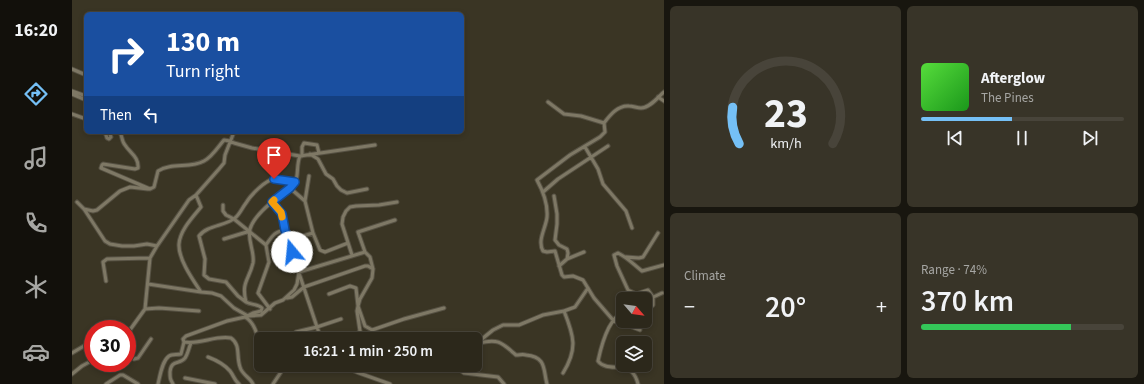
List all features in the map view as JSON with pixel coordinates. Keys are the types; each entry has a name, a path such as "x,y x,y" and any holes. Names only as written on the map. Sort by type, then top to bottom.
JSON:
{"street":[{"path":"72,70 84,74"},
{"path":"72,91 84,95"},
{"path":"640,330 613,320 599,305 581,278 562,276 555,251 543,251 541,241 547,214 543,192 537,180 570,155 604,134 604,123 615,111 622,107 628,106 642,108 649,106 664,92"},
{"path":"72,94 84,99"},
{"path":"658,97 664,101"},
{"path":"548,102 564,114 581,116 604,123"},
{"path":"72,114 84,118"},
{"path":"106,134 109,139 111,137 110,134"},
{"path":"121,134 125,145 134,155 138,168 135,169 104,164 102,164 101,168 150,189"},
{"path":"136,322 145,309 150,258 156,246 189,200 196,195 224,162 233,134"},
{"path":"84,209 92,211 97,210 120,191 130,187 150,189 154,187 158,171 170,166 193,165 204,161 224,140 252,148 301,156 375,145"},
{"path":"246,302 244,287 253,259 250,231 252,225 261,212 295,182 302,147 304,144 317,145 319,153"},
{"path":"543,192 558,179 608,146"},
{"path":"585,147 598,169 603,184 626,212 632,228"},
{"path":"310,154 318,160 326,174 333,178 341,190 347,193 367,189"},
{"path":"310,176 305,201 318,247 323,252 348,243"},
{"path":"246,317 261,311 262,308 246,302 238,296 226,282 209,279 204,275 205,259 199,236 216,225 234,219 249,198 269,181 278,179 295,182"},
{"path":"290,188 305,201"},
{"path":"196,195 201,207 187,224 179,244 190,277 201,292"},
{"path":"554,196 558,224 555,240 559,245 567,249 567,259"},
{"path":"77,202 84,209 105,241 108,243 122,246 147,244 156,246"},
{"path":"272,202 282,214 285,230 319,332"},
{"path":"352,255 342,224 343,217 350,207 364,205 379,206 397,202"},
{"path":"223,205 224,213 250,231 266,245 269,262 258,293 270,309"},
{"path":"360,332 357,311 358,306 360,299 372,278 373,269 370,257 365,252 358,232 395,220"},
{"path":"266,245 273,234 281,230 285,230"},
{"path":"224,239 250,231"},
{"path":"289,240 313,233"},
{"path":"624,256 639,258 643,256 658,233"},
{"path":"299,272 365,252"},
{"path":"559,266 567,259 584,252"},
{"path":"652,306 653,297 648,290 636,294 628,290 617,266 614,255 618,253 624,256 642,271 664,265"},
{"path":"106,281 103,262 105,260 150,258"},
{"path":"158,384 167,358 170,355 181,354 184,342 183,339 186,336 227,321 261,315 270,309 275,303 292,296 304,287 365,266 373,269"},
{"path":"283,300 294,290 297,284 299,272"},
{"path":"148,284 212,293 221,296 250,321 255,332"},
{"path":"329,294 350,286 354,286 356,288 358,306 366,326 372,330 444,308"},
{"path":"482,338 502,325 519,325 544,314 564,311 574,307 588,288"},
{"path":"653,297 662,293"},
{"path":"145,309 159,308 199,312"},
{"path":"563,373 569,364 574,342 572,331 564,311"},
{"path":"616,318 613,320 604,339 598,361 602,365 633,372 638,384"},
{"path":"296,332 341,319"},
{"path":"184,342 192,343 224,337 233,339 238,348 238,361 241,371 251,380 253,384"},
{"path":"136,358 138,358 151,339"},
{"path":"482,342 494,340 503,343 516,355 528,355 536,358 544,364 547,384"},
{"path":"173,384 169,377 171,366 186,357 192,343"},
{"path":"72,353 84,346"},
{"path":"208,357 218,361 230,370 234,379 239,384"},
{"path":"72,374 84,365"},
{"path":"273,384 281,372"},
{"path":"357,372 390,384"},
{"path":"464,372 498,377 504,384"},
{"path":"106,384 120,375 123,375 138,384"},
{"path":"185,378 205,384 215,384"}],"slow traffic":[{"path":"274,200 272,202 281,212 282,217"}],"route":[{"path":"274,179 295,182 290,188 272,202 282,214 292,252"}]}
